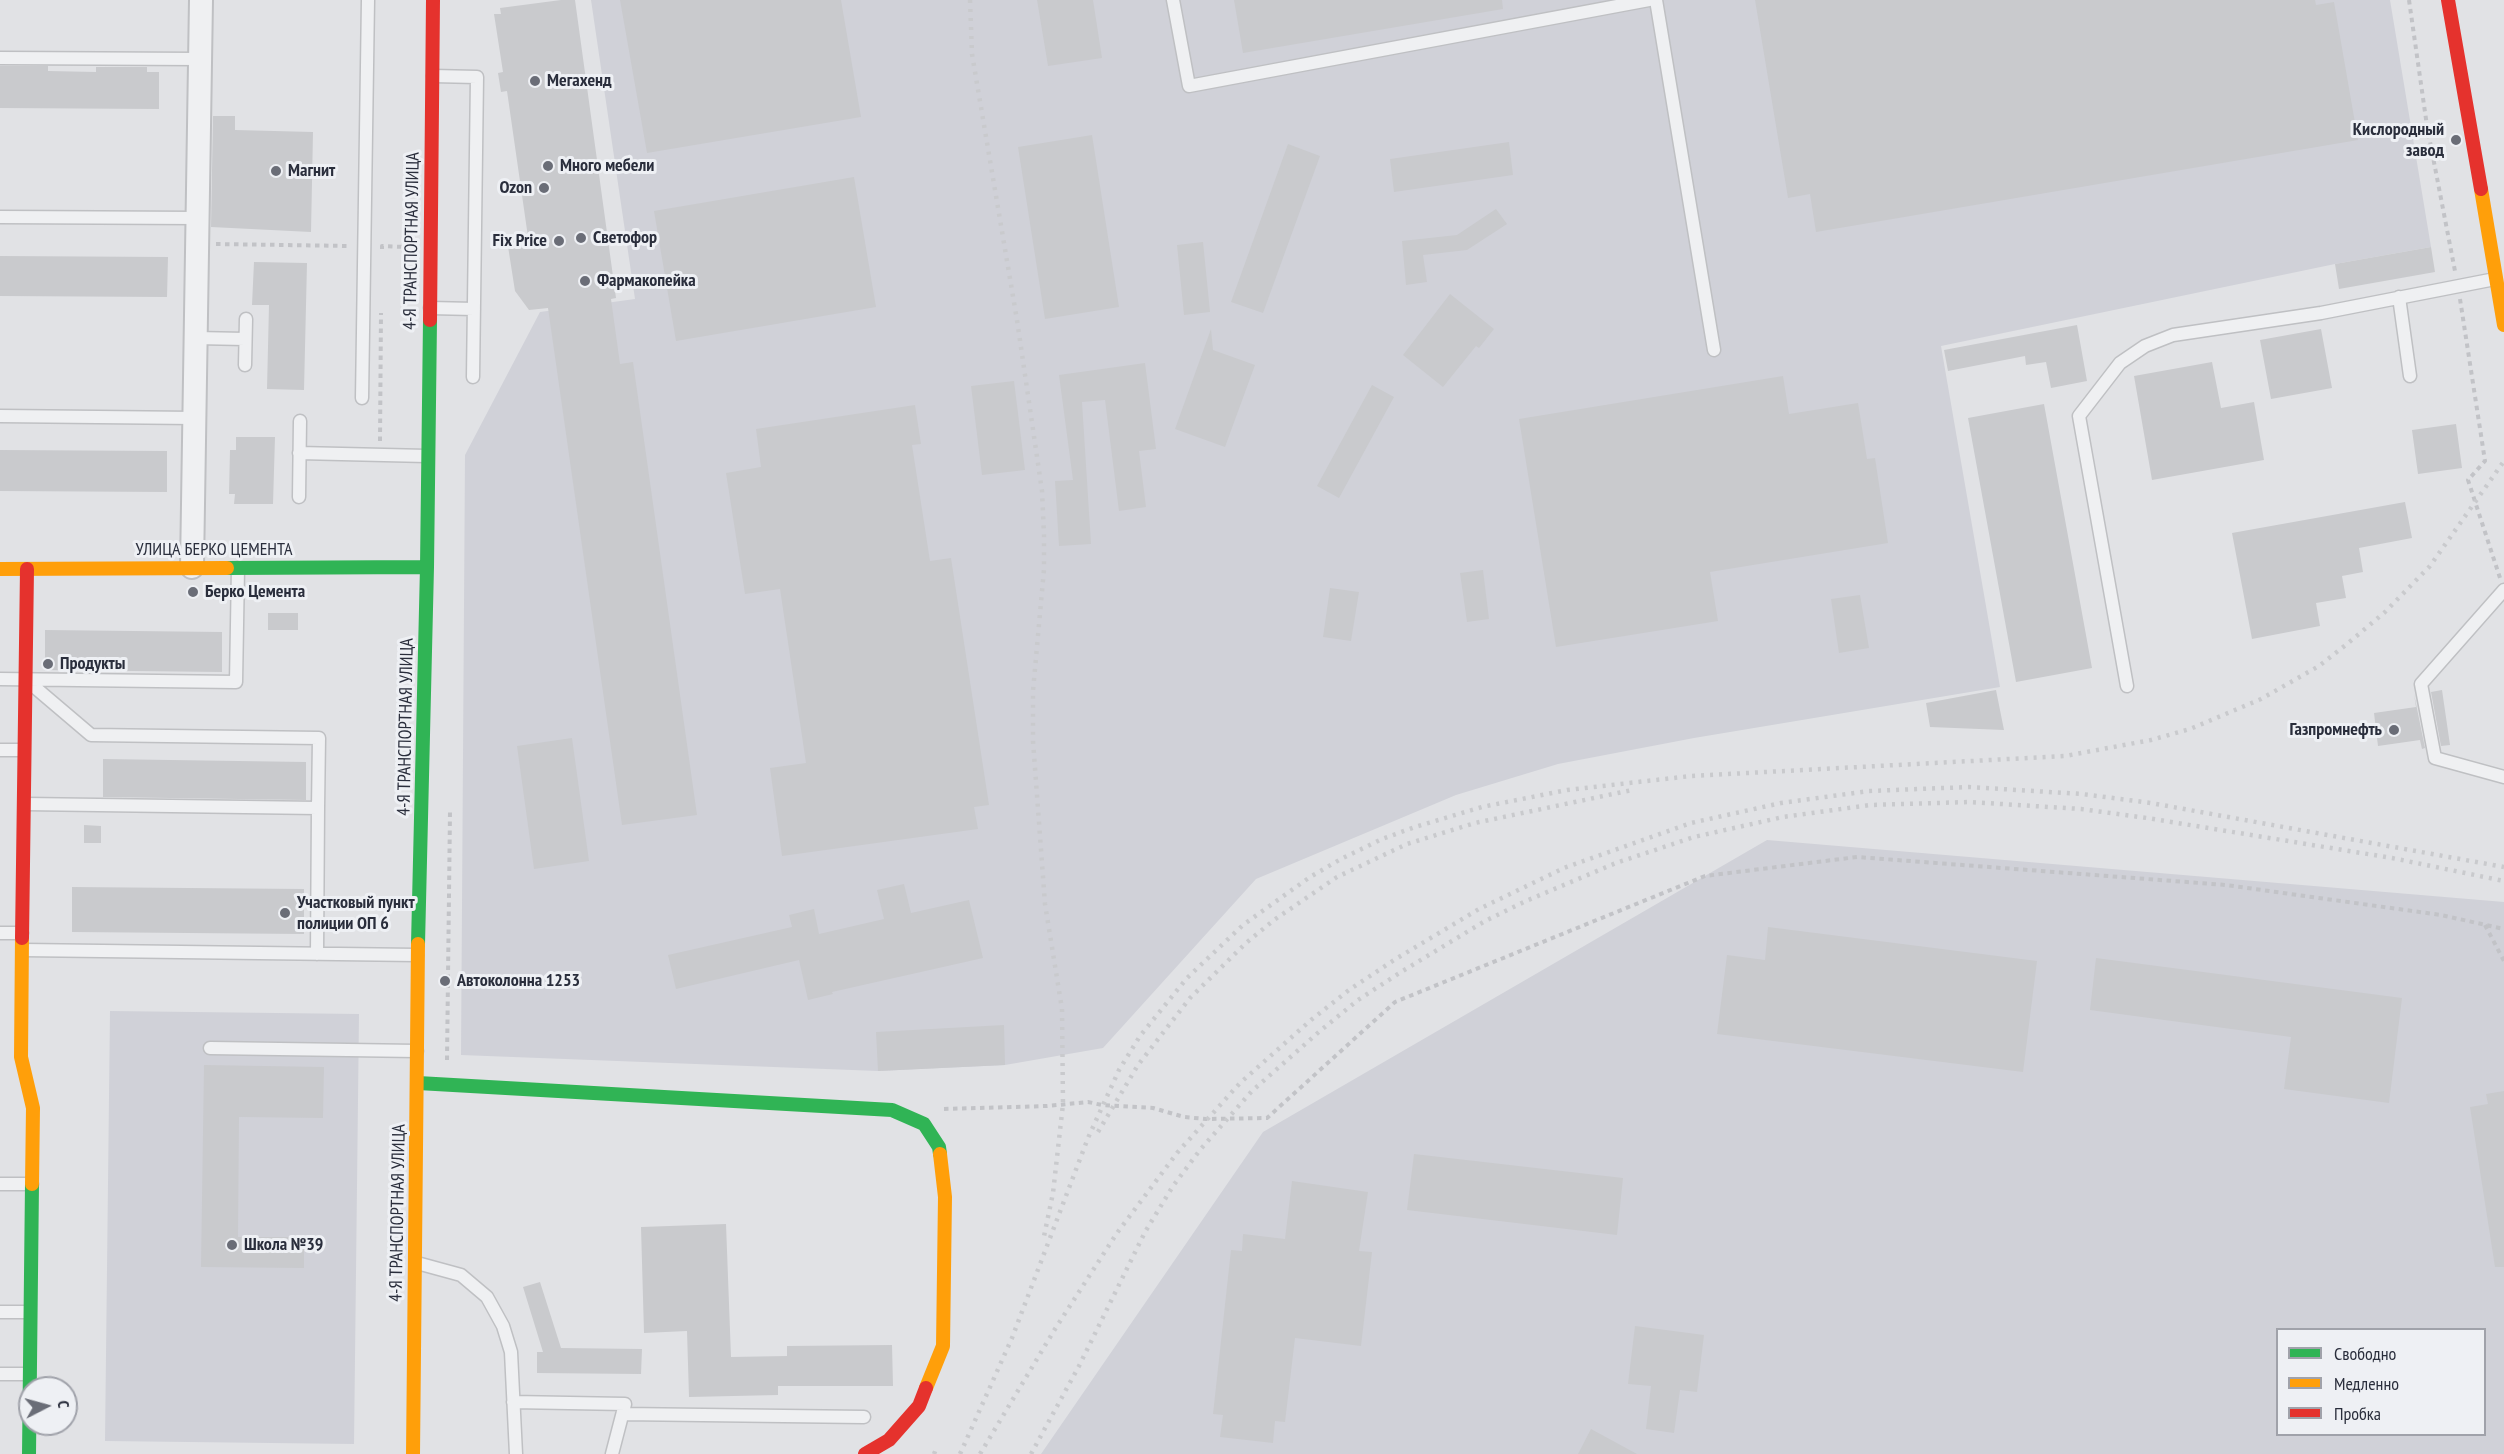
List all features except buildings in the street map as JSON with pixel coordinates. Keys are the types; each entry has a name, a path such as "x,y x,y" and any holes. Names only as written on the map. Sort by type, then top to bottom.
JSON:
{"main road":[{"name":"4-Я ТРАНСПОРТНАЯ УЛИЦА","path":"413,1454 418,955 428,567 433,0"},
{"path":"2448,0 2504,326"},
{"name":"УЛИЦА БЕРКО ЦЕМЕНТА","path":"0,569 428,567"},
{"path":"27,569 21,1057 33,1107 29,1454"},
{"path":"418,1083 892,1110 924,1125 939,1147 945,1197 943,1346 919,1406 889,1440 865,1454"}],"street":[{"path":"192,567 201,0"}],"lane":[{"path":"362,398 368,0"},
{"path":"1173,0 1189,86 1649,0"},
{"path":"1656,0 1714,350"},
{"path":"0,58 200,59"},
{"path":"432,76 477,77 473,377"},
{"path":"0,217 198,218"},
{"path":"2127,686 2079,416 2120,363 2145,346 2173,335 2321,313 2496,278"},
{"path":"2399,297 2410,376"},
{"path":"430,308 474,309"},
{"path":"245,365 246,319"},
{"path":"196,338 245,339"},
{"path":"0,416 195,418"},
{"path":"299,497 300,421"},
{"path":"299,453 428,456"},
{"path":"0,679 236,682 238,567"},
{"path":"2504,590 2421,684 2435,758 2504,777"},
{"path":"25,680 91,735 319,738 317,954"},
{"path":"0,750 24,750"},
{"path":"24,804 318,808"},
{"path":"0,933 22,933"},
{"path":"22,950 418,955"},
{"path":"210,1048 418,1051"},
{"path":"0,1184 32,1184"},
{"path":"416,1263 461,1275 487,1297 503,1326 511,1352 516,1454"},
{"path":"0,1312 31,1312"},
{"path":"0,1374 30,1374"},
{"path":"513,1402 625,1404 612,1454"},
{"path":"623,1414 864,1417"}],"path":[{"path":"382,235 382,258"},
{"path":"197,244 430,247"},
{"path":"379,455 381,304"},
{"path":"939,1109 1047,1106 1088,1102 1153,1108 1184,1117 1206,1119 1267,1118 1395,1002 1705,876 1857,857 2226,885 2441,915 2504,928"},
{"path":"2484,924 2504,961"}],"shaded area":[{"path":"591,0 2390,0 2431,247 2335,264 1941,346 2000,687 1694,738 1558,764 1456,795 1256,879 1103,1048 1005,1065 878,1071 461,1055 465,455 540,312 635,299"},
{"path":"1767,840 2504,902 2504,1454 1041,1454 1263,1132"},
{"name":"Школа №39","path":"110,1011 359,1014 354,1444 105,1441"}],"railway":[{"path":"970,0 972,54 1017,320 1042,491 1044,569 1033,691 1033,741 1045,904 1062,1009 1063,1104 1053,1193 1043,1241"},
{"path":"960,1454 1012,1338 1088,1138 1119,1070 1140,1036 1187,978 1243,925 1310,877 1382,839 1415,827 1482,807 1567,790 1691,776 2065,756 2151,740 2190,729 2261,699 2319,666 2385,612 2430,566 2504,461"},
{"path":"980,1454 1055,1329 1117,1233 1177,1153 1240,1083 1311,1020 1349,990 1394,960 1479,909 1564,868 1691,823 1781,803 1869,791 1969,787 2082,794 2151,803 2504,867"},
{"path":"1098,1132 1138,1065 1190,998 1246,943 1274,920 1337,877 1407,844 1475,823 1632,790"},
{"path":"1031,1454 1079,1366 1145,1232 1173,1186 1200,1150 1252,1091 1358,1000 1401,972 1485,921 1616,863 1694,837 1783,817 1870,805 1969,802 2081,809 2147,818 2392,858 2504,881"},
{"path":"934,1454 936,1449"}],"traffic: fast":[{"path":"418,944 430,320"},
{"path":"227,568 427,567"},
{"path":"418,1083 892,1110 924,1124 939,1147 940,1154"},
{"path":"29,1454 32,1184"}],"traffic: slow":[{"path":"2481,189 2504,325"},
{"path":"0,569 227,568"},
{"path":"22,938 21,1057 33,1108 32,1184"},
{"path":"413,1454 418,944"},
{"path":"926,1388 943,1346 945,1197 940,1154"}],"traffic: jam":[{"path":"430,320 433,0"},
{"path":"2448,0 2481,189"},
{"path":"22,938 27,569"},
{"path":"865,1454 889,1440 919,1406 926,1388"}],"place":[{"name":"Мегахенд","path":"535,81"},
{"name":"Кислородный завод","path":"2456,140"},
{"name":"Много мебели","path":"548,166"},
{"name":"Магнит","path":"276,171"},
{"name":"Ozon","path":"544,188"},
{"name":"Светофор","path":"581,238"},
{"name":"Fix Price","path":"559,241"},
{"name":"Фармакопейка","path":"585,281"},
{"name":"Берко Цемента","path":"193,592"},
{"name":"Продукты","path":"48,664"},
{"name":"Газпромнефть","path":"2394,730"},
{"name":"Участковый пункт полиции ОП 6","path":"285,913"},
{"name":"Автоколонна 1253","path":"445,981"},
{"name":"Школа №39","path":"232,1245"}]}
